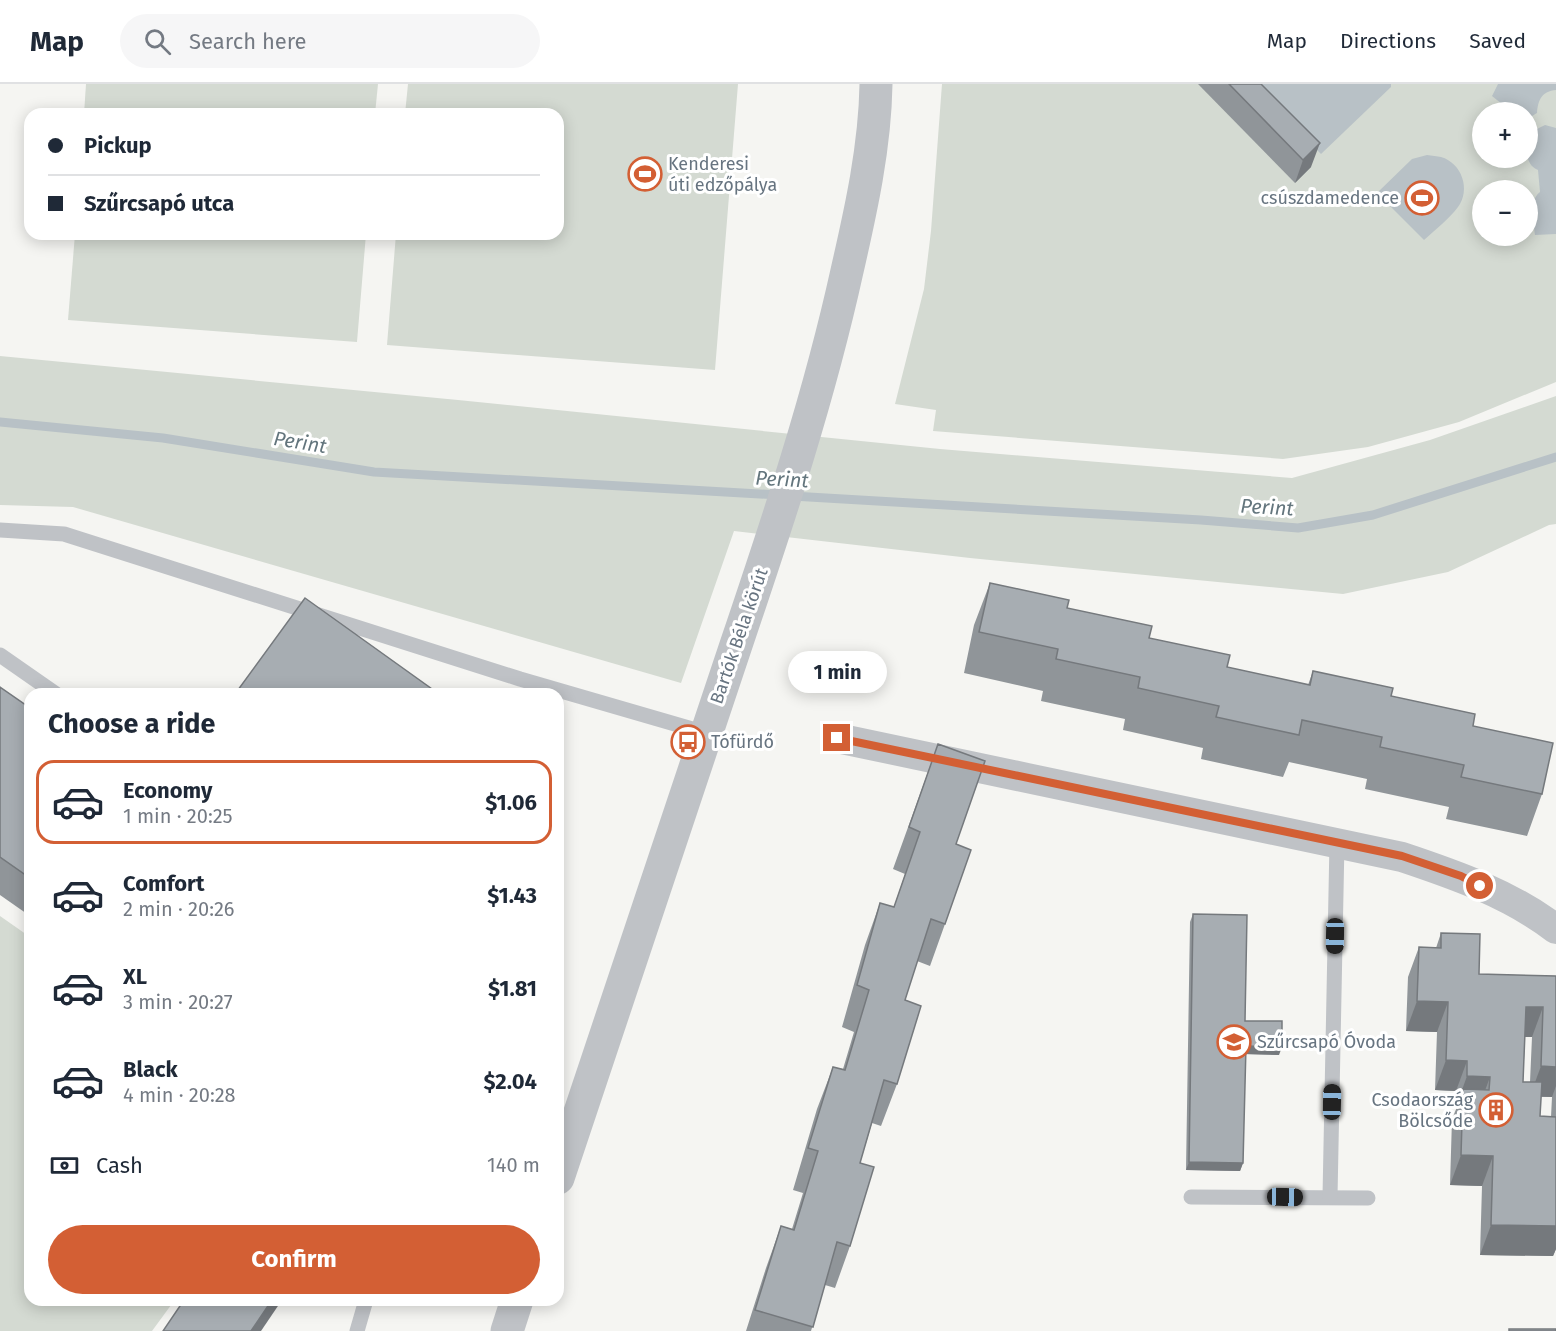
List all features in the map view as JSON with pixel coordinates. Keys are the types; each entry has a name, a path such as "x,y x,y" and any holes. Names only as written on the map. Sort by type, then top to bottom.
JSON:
{"street":[{"name":"Bartók Béla körút","path":"564,1160 812,413 858,225 869,163 876,84"},
{"path":"837,738 1402,856 1461,876 1517,904 1554,928"},
{"path":"507,1331 515,1306"}],"lane":[{"path":"0,530 64,534 551,688"},
{"path":"0,655 47,688"},
{"path":"564,692 706,733"},
{"path":"1330,1197 1337,842"},
{"path":"1191,1197 1368,1198"},
{"path":"357,1331 364,1306"}],"shaded area":[{"path":"86,84 378,84 376,108 84,108"},
{"name":"Kenderesi úti edzőpálya","path":"408,84 738,84 715,370 387,345 396,240 564,240 564,108 406,108"},
{"path":"942,84 1556,84 1556,382 1459,422 1368,447 1283,459 933,431 936,410 895,404 924,289 931,231"},
{"path":"1252,84 1391,84 1391,87 1321,154"},
{"path":"1498,84 1556,84 1556,90 1544,94 1538,104 1538,102 1500,102 1492,96"},
{"path":"1545,125 1556,128 1556,234 1538,235 1538,194 1540,192 1538,170 1535,168 1538,168 1538,128"},
{"name":"csúszdamedence","path":"1427,155 1441,157 1454,165 1462,178 1464,193 1458,207 1424,240 1377,193 1412,159"},
{"path":"75,240 366,240 357,342 68,320"},
{"path":"0,356 940,449 1292,478 1430,440 1556,396 1556,524 1549,525 1448,572 1343,594 970,558 734,531 681,683 73,507 0,505"},
{"path":"0,916 24,933 24,1306 170,1306 152,1331 0,1331"}],"building":[{"path":"1229,84 1261,84 1320,143 1303,160"},
{"path":"990,583 1069,600 1067,608 1152,626 1149,638 1230,655 1227,667 1310,685 1313,671 1393,688 1391,696 1475,714 1473,726 1553,743 1542,794 1461,777 1464,765 1380,747 1382,737 1302,720 1299,735 1216,717 1219,706 1138,688 1140,677 1056,659 1058,649 979,632"},
{"path":"305,598 431,688 239,688"},
{"path":"0,687 24,704 24,874 0,857"},
{"path":"938,744 985,761 956,844 971,850 945,924 931,919 905,1000 921,1006 897,1084 884,1080 860,1163 874,1167 850,1246 837,1242 813,1327 755,1310 781,1226 794,1230 818,1151 808,1148 833,1067 845,1070 869,990 857,985 880,903 894,907 920,832 909,827"},
{"name":"Szűrcsapó Óvoda","path":"1193,914 1247,915 1245,1021 1282,1021 1282,1047 1246,1046 1243,1163 1189,1162"},
{"name":"Csodaország Bölcsőde","path":"1441,933 1480,934 1479,974 1556,976 1556,1067 1541,1066 1543,1007 1526,1007 1523,1082 1542,1082 1540,1116 1556,1117 1556,1226 1491,1225 1493,1156 1461,1155 1463,1089 1489,1090 1490,1077 1467,1076 1467,1061 1446,1060 1448,1002 1417,1001 1419,947 1441,948"},
{"path":"180,1306 268,1306 251,1331 163,1331"},
{"path":"1509,1329 1556,1329 1556,1331 1509,1331"}],"waterway":[{"name":"Perint","path":"0,422 163,438 374,472 779,495"},
{"name":"Perint","path":"792,496 1201,520 1298,528 1373,515 1556,457"}],"place":[{"name":"Kenderesi úti edzőpálya","path":"645,174"},
{"name":"csúszdamedence","path":"1422,198"},
{"name":"Tófürdő","path":"688,742"},
{"name":"Szűrcsapó Óvoda","path":"1234,1042"},
{"name":"Csodaország Bölcsőde","path":"1496,1110"}],"route":[{"path":"837,738 1402,856 1461,876 1480,886"}]}
